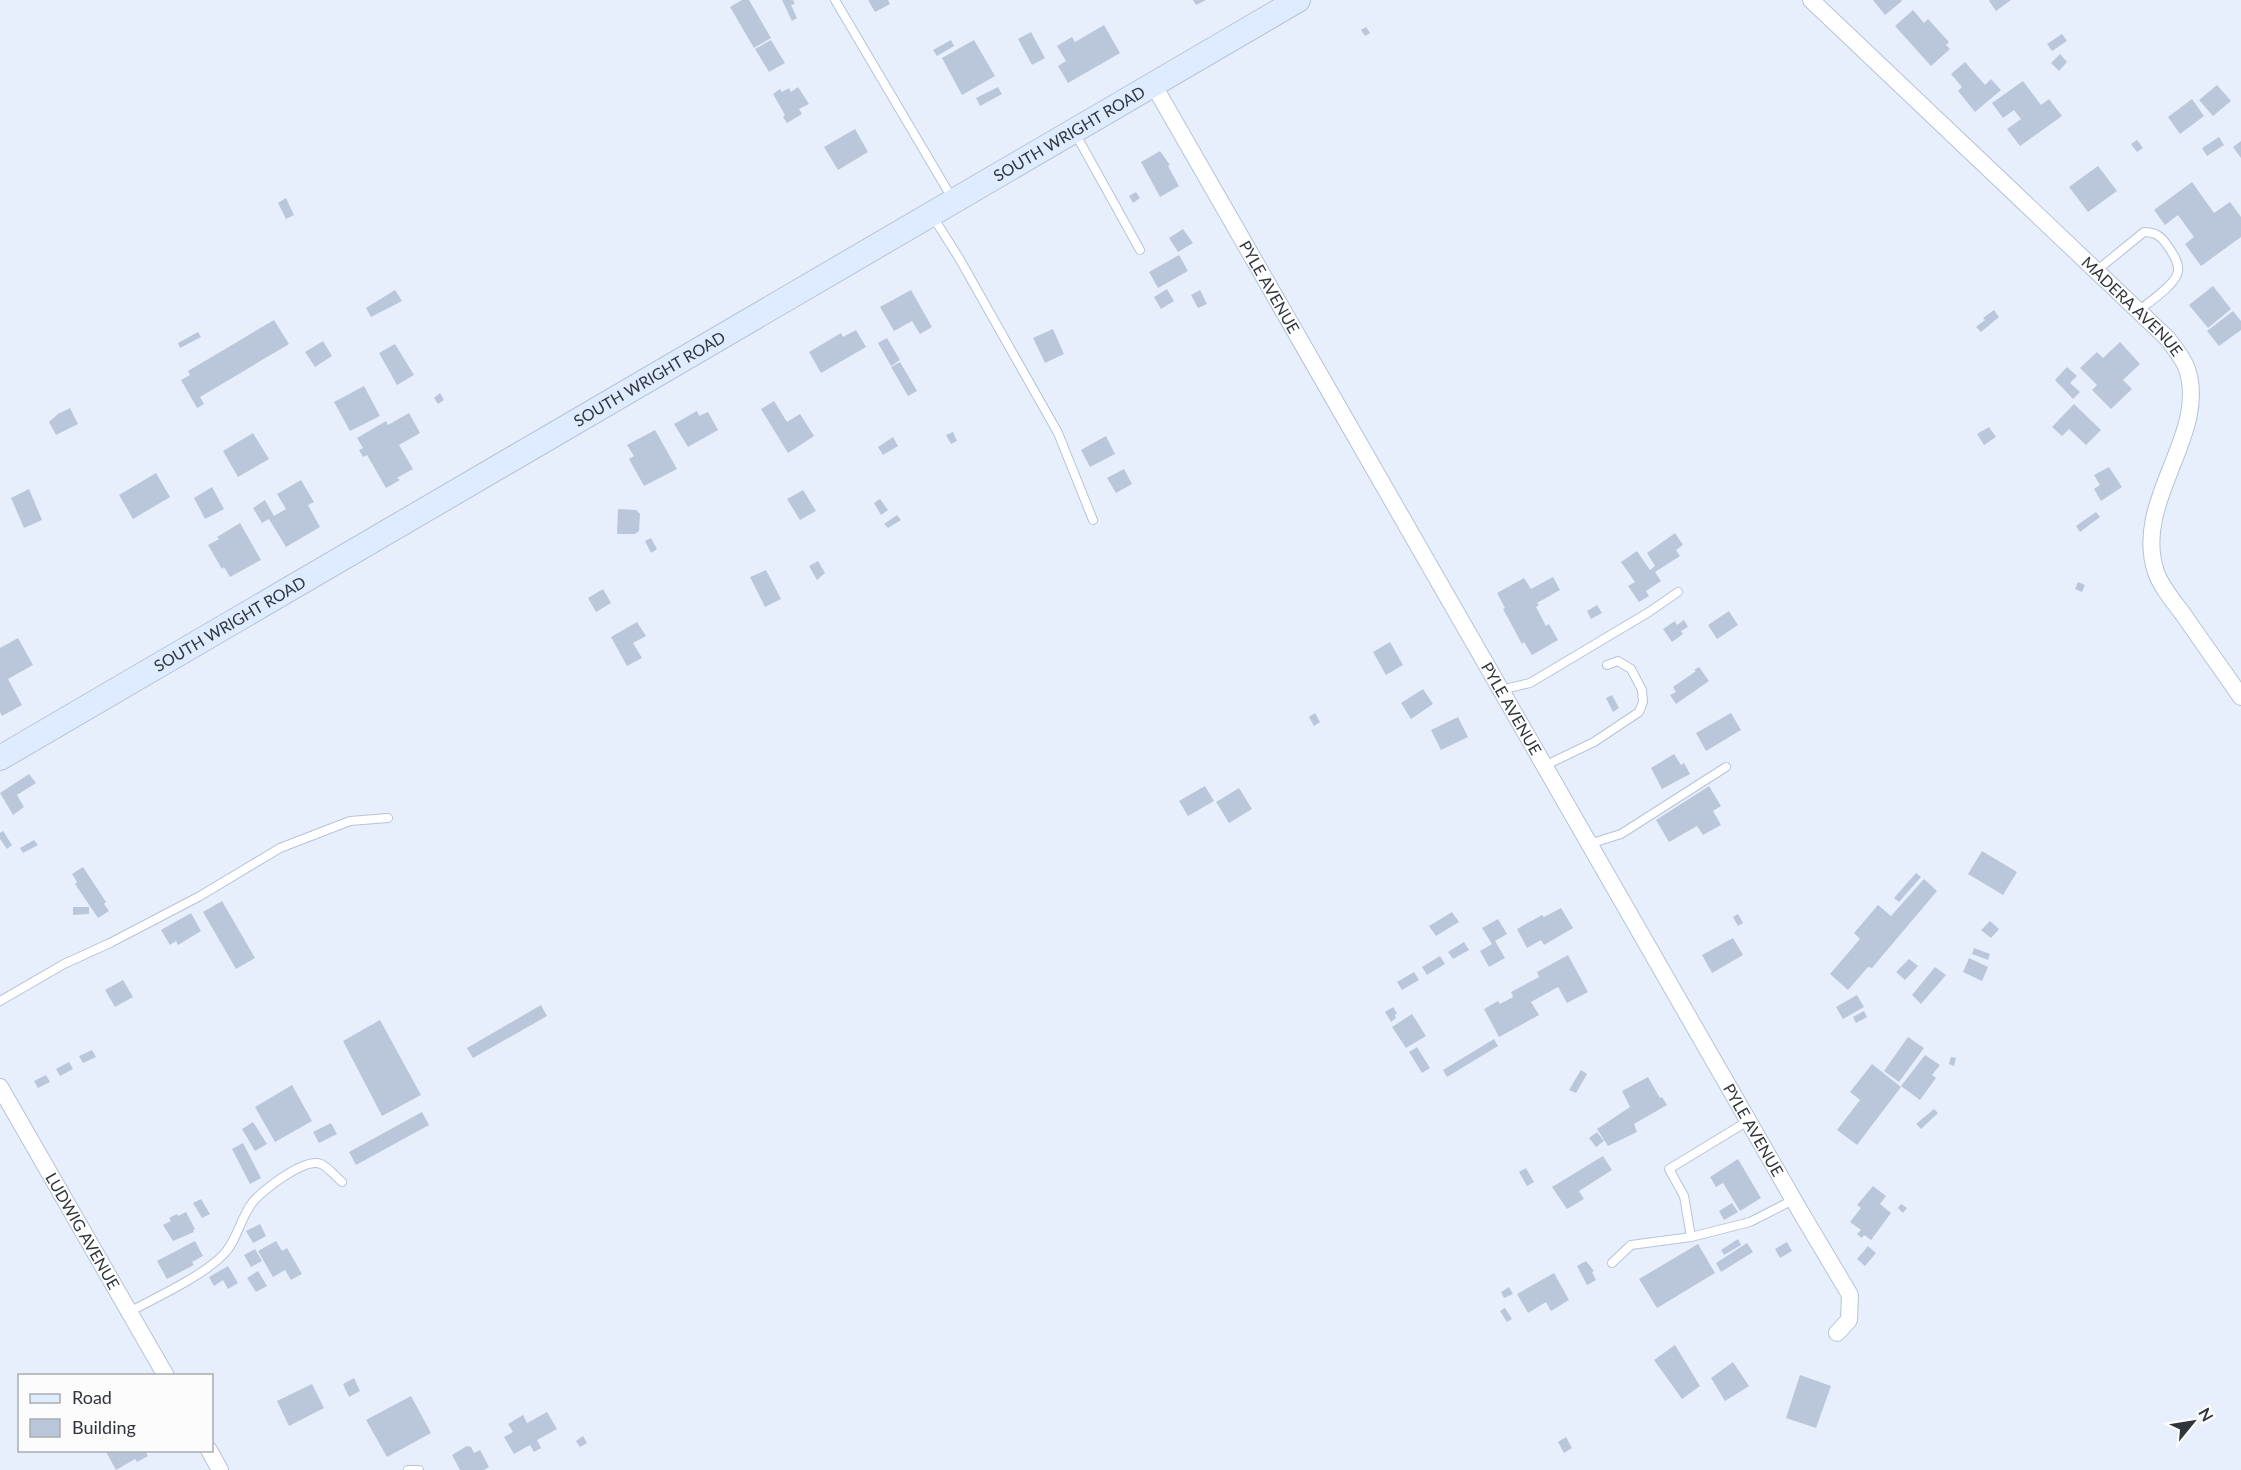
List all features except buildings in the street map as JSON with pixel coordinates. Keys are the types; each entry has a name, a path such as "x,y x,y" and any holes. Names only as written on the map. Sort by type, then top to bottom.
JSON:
{"main road":[{"name":"SOUTH WRIGHT ROAD","path":"0,758 1298,0"}],"street":[{"name":"MADERA AVENUE","path":"1811,0 2168,339 2187,368 2193,398 2181,441 2158,500 2151,541 2156,573 2241,697"},
{"name":"PYLE AVENUE","path":"1153,84 1793,1200 1850,1295 1850,1320 1837,1333"},
{"name":"LUDWIG AVENUE","path":"0,1087 165,1374"},
{"path":"210,1452 220,1470"}],"lane":[{"path":"835,0 954,201"},
{"path":"1073,130 1140,250"},
{"path":"931,214 959,258 1058,433 1093,520"},
{"path":"2096,271 2144,232 2153,232 2163,239 2176,259 2178,272 2173,282 2138,311"},
{"path":"1500,690 1530,683 1649,612 1678,592"},
{"path":"1544,766 1594,742 1639,712 1643,702 1642,690 1632,669 1618,661 1607,665"},
{"path":"1589,844 1621,834 1726,767"},
{"path":"0,1001 64,964 200,896 280,848 350,821 388,818"},
{"path":"1691,1237 1684,1196 1669,1168 1748,1121"},
{"path":"129,1312 201,1271 224,1255 250,1205 277,1181 315,1163 322,1164 342,1182"},
{"path":"1612,1263 1631,1245 1691,1237 1750,1222 1793,1200"},
{"path":"408,1470 419,1470"}]}
